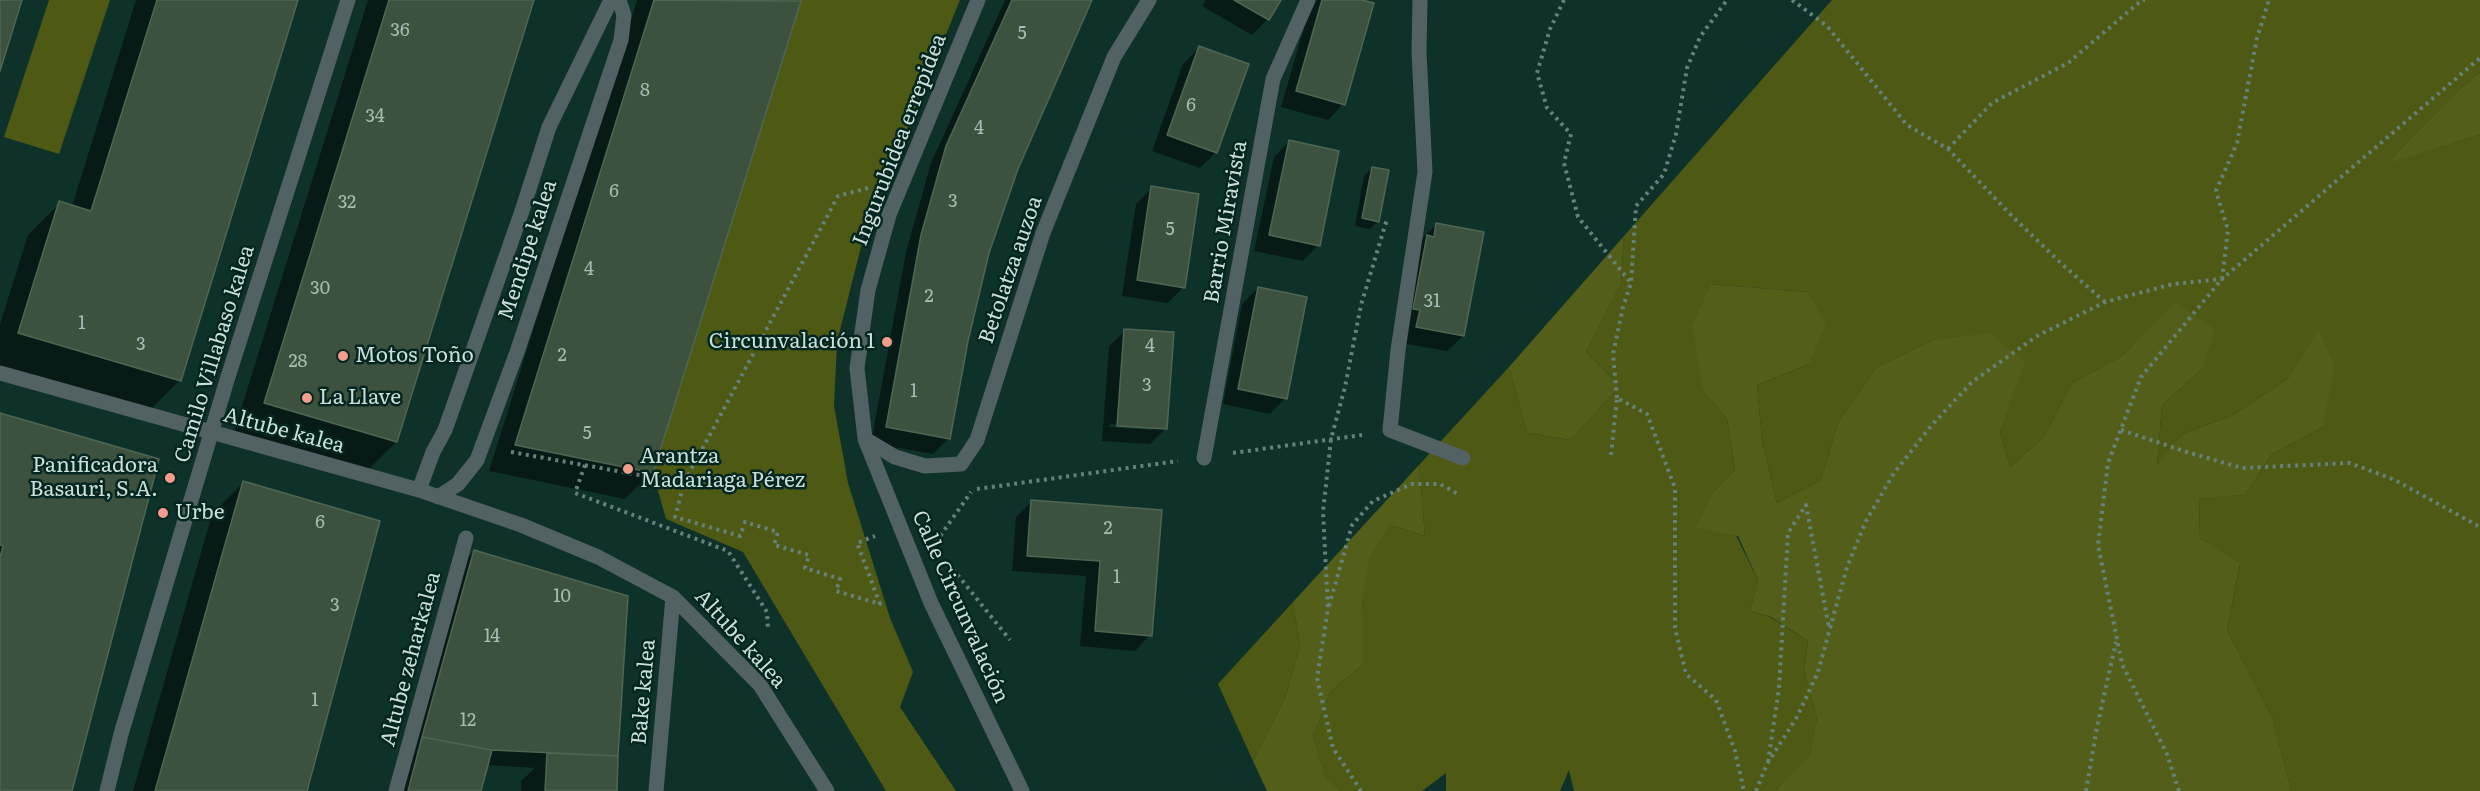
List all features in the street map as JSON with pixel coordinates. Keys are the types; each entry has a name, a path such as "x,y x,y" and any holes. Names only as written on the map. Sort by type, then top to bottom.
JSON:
{"street":[{"name":"Camilo Villabaso kalea","path":"107,791 121,734 211,434 348,0"},
{"name":"Mendipe kalea","path":"420,490 433,452 445,430 522,212 549,128 611,0"},
{"name":"Mendipe kalea","path":"438,497 459,484 477,460 517,352 621,40 624,15 619,0"},
{"name":"Ingurubidea errepidea","path":"865,439 857,368 868,290 889,215 978,0"},
{"name":"Betolatza auzoa","path":"865,439 895,457 925,466 961,464 977,441 1025,286 1048,222 1114,57 1149,0"},
{"name":"Barrio Miravista","path":"1204,458 1273,79 1308,0"},
{"path":"1420,0 1419,52 1425,172 1398,350 1390,430 1463,458"},
{"name":"Altube kalea","path":"0,373 211,434 420,490 521,525 598,557 673,597 760,685 827,791"},
{"name":"Calle Circunvalación","path":"865,439 931,603 1022,791"},
{"name":"Altube zeharkalea","path":"396,791 466,538"},
{"name":"Bake kalea","path":"656,791 673,597"}],"path":[{"path":"1564,0 1550,28 1537,73 1547,108 1570,134 1564,163 1578,217 1631,283"},
{"path":"1611,455 1617,398 1613,354 1623,307 1631,283 1636,206 1664,174 1676,134 1688,68 1700,38 1727,0"},
{"path":"1792,0 1827,27 1907,126 1948,149 2022,225 2105,302"},
{"path":"1948,149 1992,103 2067,63 2142,0 2145,0"},
{"path":"2222,279 2228,230 2216,191 2237,143 2257,38 2269,0"},
{"path":"2179,791 2167,754 2122,664 2098,545 2108,463 2142,377 2222,279 2480,58"},
{"path":"868,188 838,196 684,483 675,517 740,537 745,522 778,532 774,545 809,555 805,568 840,579 836,591 880,604 856,543 876,536"},
{"path":"1328,609 1323,512 1331,439 1345,387 1361,305 1390,208"},
{"path":"1756,791 1767,764 1797,717 1818,672 1847,567 1866,521 1894,473 1931,426 1972,382 2037,336 2105,302 2173,284 2222,279"},
{"path":"1617,398 1647,414 1675,488 1675,628 1686,674 1716,700 1736,751 1744,791"},
{"path":"939,552 935,544 973,489 1390,430"},
{"path":"2121,430 2242,468 2304,463 2350,463 2395,480 2480,527"},
{"path":"511,452 684,483"},
{"path":"585,465 575,494 728,551 767,612 768,630"},
{"path":"1361,791 1333,748 1317,678 1328,609 1353,525 1374,501 1412,484 1440,484 1458,494"},
{"path":"1767,764 1779,687 1788,532 1806,505 1829,629"},
{"path":"946,561 1010,640"},
{"path":"2086,791 2097,727 2117,639"}],"green space":[{"path":"49,0 110,0 59,154 4,137"},
{"path":"798,0 960,0 864,235 837,342 834,406 848,483 890,618 913,672 900,707 956,791 886,791 743,552 666,519 653,473 800,1"},
{"path":"1832,0 2480,0 2480,72 2452,96 2387,163 2480,135 2480,791 2289,791 2289,782 2272,717 2227,630 2240,565 2200,538 2199,497 2245,495 2271,455 2323,427 2318,331 2288,378 2233,415 2182,434 2157,466 2162,405 2203,368 2176,303 2122,356 2072,383 2043,438 2010,467 2000,433 2024,363 1933,340 1877,367 1838,422 1821,480 1777,503 1762,440 1757,385 1809,364 1807,292 1711,284 1703,391 1727,419 1735,470 1714,491 1758,580 1750,611 1770,617 1808,641 1804,672 1817,718 1809,758 1775,791 1574,791 1569,770 1560,791 1446,791 1446,773 1422,791 1341,791 1326,780 1313,736 1331,691 1362,665 1362,609 1368,558 1390,525 1425,536 1419,465 1509,367 1527,433 1571,440 1620,386 1586,352 1621,284 1624,236"},
{"path":"2480,72 2480,135 2386,164 2452,96"},
{"path":"1624,236 1621,284 1586,352 1620,386 1571,440 1527,433 1509,367"},
{"path":"1711,284 1807,292 1826,324 1809,364 1757,385 1762,440 1777,503 1821,480 1838,422 1877,367 1933,340 1990,333 2025,362 2000,433 2010,467 2043,438 2072,383 2122,356 2175,303 2215,329 2203,368 2162,405 2157,465 2182,434 2233,415 2288,378 2318,330 2335,366 2323,427 2271,455 2245,495 2199,498 2200,538 2240,564 2227,630 2272,717 2289,782 2289,791 1775,791 1809,757 1817,718 1804,672 1808,641 1771,617 1750,611 1758,580 1738,536 1696,528 1714,491 1735,470 1727,419 1703,391 1692,327"},
{"path":"1419,465 1425,536 1390,525 1369,558 1362,609 1362,665 1331,691 1313,736 1326,779 1341,791 1267,791 1253,761 1285,698 1300,646 1293,602"},
{"path":"1293,602 1300,646 1285,698 1253,761 1218,684"}],"building":[{"path":"0,0 22,0 0,71"},
{"path":"157,0 298,0 181,381 18,333 59,201 91,211"},
{"path":"389,0 534,0 397,442 264,403"},
{"path":"654,0 801,1 653,473 515,445"},
{"path":"1012,0 1092,0 1018,169 989,253 968,341 950,439 886,427 921,235 946,146"},
{"path":"1234,0 1281,0 1269,20"},
{"path":"1322,0 1362,0 1374,3 1345,105 1296,91"},
{"path":"1199,46 1249,64 1217,153 1167,135"},
{"path":"1289,140 1339,151 1320,246 1269,235"},
{"path":"1372,167 1389,170 1379,222 1362,218"},
{"path":"1151,186 1199,194 1185,288 1137,280"},
{"path":"1436,223 1484,232 1464,336 1416,327 1420,310 1413,309 1427,235 1434,237"},
{"path":"1258,287 1307,297 1287,399 1238,389"},
{"path":"1124,329 1174,332 1167,429 1117,426"},
{"path":"0,413 159,459 72,791 0,791 0,557 3,546 0,545"},
{"path":"243,481 380,521 307,791 155,791"},
{"path":"1031,500 1162,510 1152,636 1095,631 1100,561 1027,556"},
{"path":"474,550 628,596 618,756 492,750 422,737"},
{"path":"422,737 492,750 481,791 408,791"},
{"path":"547,753 618,756 617,791 545,791"}],"place":[{"name":"Circunvalación 1","path":"887,342"},
{"name":"Motos Toño","path":"343,356"},
{"name":"La Llave","path":"307,398"},
{"name":"Arantza Madariaga Pérez","path":"628,469"},
{"name":"Panificadora Basauri, S.A.","path":"170,478"},
{"name":"Urbe","path":"163,513"}]}
